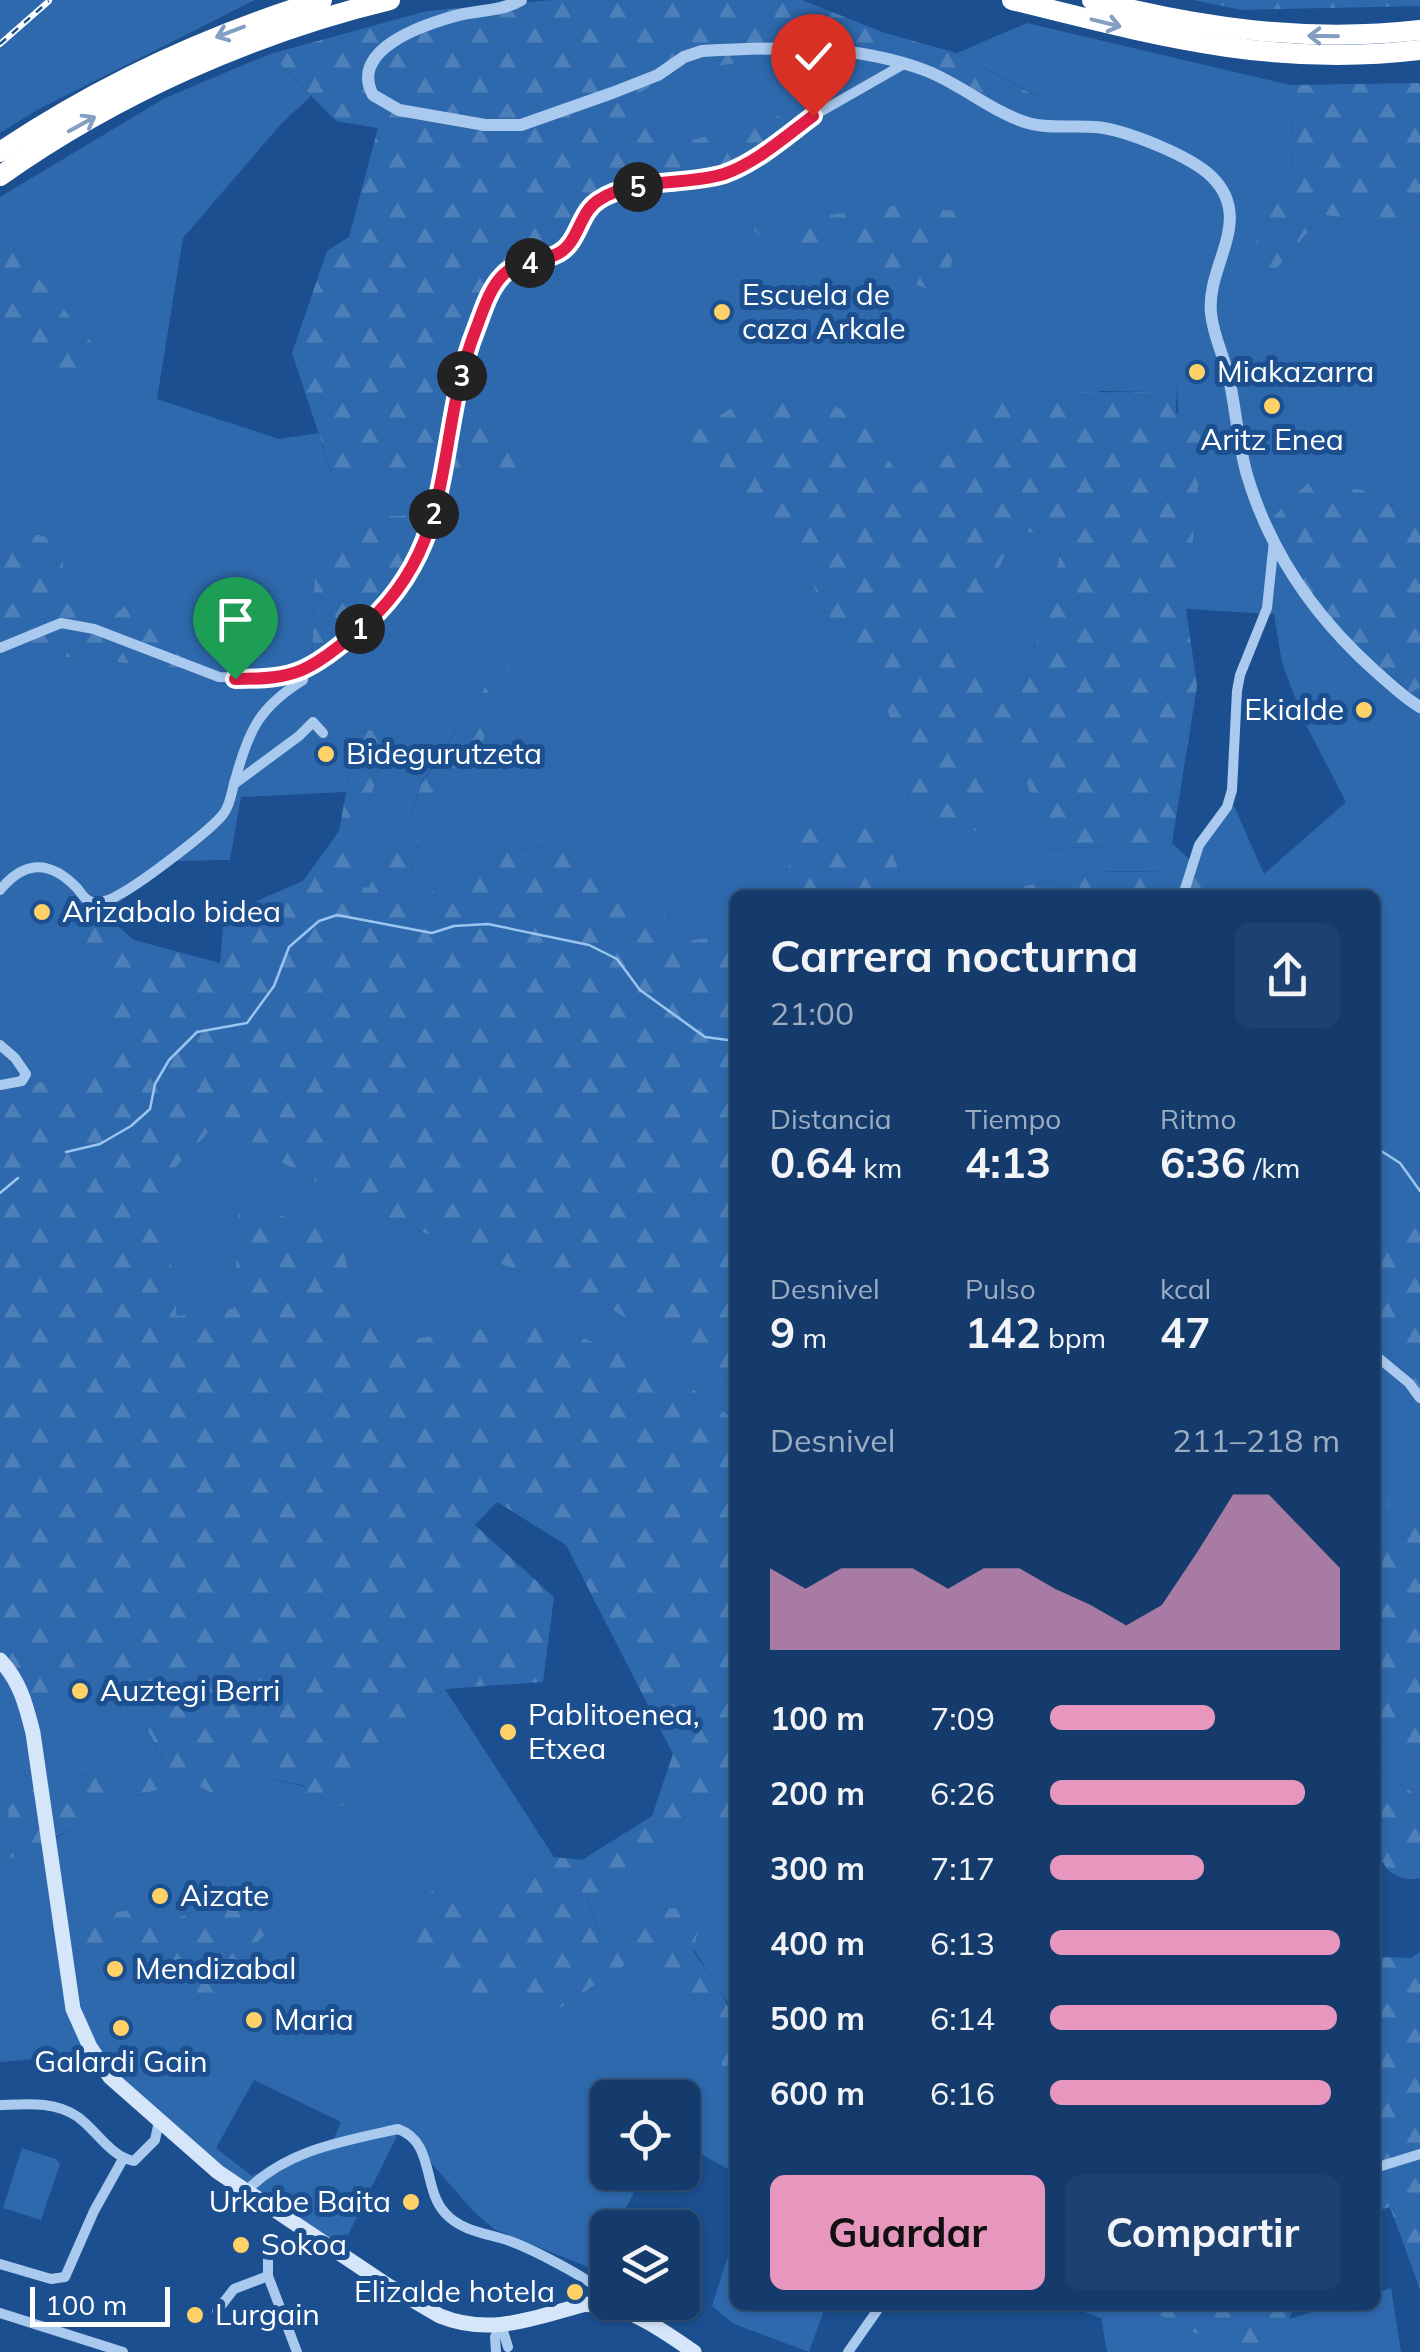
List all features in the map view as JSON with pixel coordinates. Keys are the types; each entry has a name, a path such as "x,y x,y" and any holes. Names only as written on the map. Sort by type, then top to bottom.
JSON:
{"highway":[{"path":"0,152 68,109 160,60 322,0"},
{"path":"0,176 62,136 174,77 258,42 390,0"},
{"path":"1012,0 1145,33 1242,51 1340,55 1420,50"},
{"path":"1092,0 1247,32 1344,36 1420,30"}],"main road":[{"path":"0,1660 11,1672 26,1702 73,2009 84,2036 115,2083 244,2192 417,2302 465,2320 499,2322 590,2304"},
{"path":"647,2320 694,2352"}],"street":[{"path":"521,0 496,10 442,20 392,43 377,53 368,70 373,96 399,110 470,123 521,125 612,94 702,51 830,48 904,64 956,85 1027,122 1122,132 1191,162 1210,175 1231,207 1210,312 1229,378 1247,476 1302,594 1385,680 1420,707"},
{"path":"0,648 61,622 94,629 219,677 271,678 304,672 365,625 398,590 419,560 436,506 464,362 487,302 502,276 515,267 564,250 590,207 600,199 632,188 679,184 738,168 813,116 904,64"},
{"path":"1185,890 1199,846 1227,807 1232,790 1237,692 1267,608 1274,541"},
{"path":"0,890 5,877 24,868 40,868 67,880 90,902 119,896 142,881 223,815 247,738 257,720 278,696 303,680 304,672"},
{"path":"234,784 300,736 312,722 323,733"},
{"path":"0,1045 26,1074 22,1082 0,1085"},
{"path":"1380,1359 1409,1383 1420,1398"},
{"path":"0,2104 59,2107 78,2118 123,2159 134,2161 155,2140 159,2121"},
{"path":"244,2192 272,2168 304,2152 398,2129 410,2134 418,2144 437,2199 447,2215 481,2235 500,2238 590,2282"},
{"path":"1380,2166 1420,2154"},
{"path":"0,2264 51,2279 65,2276 94,2210 123,2159"},
{"path":"268,2249 268,2276 297,2352"},
{"path":"217,2311 234,2289 268,2276"},
{"path":"848,2352 877,2310"},
{"path":"0,2313 123,2352"},
{"path":"508,2350 515,2332 528,2317"},
{"path":"465,2320 484,2334 496,2350"},
{"path":"496,2350 499,2322"},
{"path":"499,2322 508,2350"}],"green space":[{"path":"0,0 255,0 39,109 0,133"},
{"path":"552,0 802,0 885,33 957,53 1041,99 1020,108 903,61 811,37 799,54 676,72 625,101 667,147 779,116 798,128 735,172 705,185 628,195 597,207 578,245 512,278 482,322 463,378 523,473 332,474 292,353 327,251 349,237 378,128 336,121 270,54 427,11"},
{"path":"1193,0 1420,0 1420,6 1242,10"},
{"path":"1027,23 1290,85 1293,173 1239,274 1263,284 1323,215 1420,226 1420,519 1362,490 1365,654 1410,693 1420,687 1420,1207 1410,1207 1380,1249 1380,890 1206,890 1208,887 1182,871 1130,871 1095,872 1003,890 906,890 888,842 788,870 786,890 730,890 730,935 692,940 585,845 496,850 428,894 406,895 421,827 459,783 491,678 421,784 408,826 368,888 350,881 381,757 377,730 357,731 346,792 241,797 230,860 170,861 104,915 78,892 80,938 111,985 102,1048 73,1078 0,1087 0,650 191,670 135,597 110,619 66,591 21,531 0,564 0,336 52,382 94,347 0,232 0,197 165,98 270,54 311,96 281,124 183,238 157,399 279,439 318,433 332,474 515,472 463,378 495,291 593,209 779,117 667,147 624,101 676,72 799,54 811,37 1040,98 957,53","holes":["1169,375 1177,384 1186,609 1274,614 1282,663 1304,721 1346,802 1264,874 1231,799 1191,861 1172,843 1046,849 1012,723 982,727 915,822 879,675 821,606 1084,462 1099,391 1155,392","454,515 424,556 312,659 315,565"]},
{"path":"1420,83 1420,226 1323,215 1263,284 1239,274 1293,173 1290,85"},
{"path":"902,205 964,212 951,265 960,304 854,257 764,240 750,226"},
{"path":"0,232 94,346 78,377 52,382 0,336"},
{"path":"1168,374 1177,383 1176,412 1203,438 1186,609 1197,686 1172,843 1045,849 1011,723 982,727 985,832 915,822 879,675 821,606 793,527 726,494 689,436 736,405 814,399 857,415 910,491 948,455 979,393 1155,392","holes":["1018,530 1064,540 1026,682 953,657"]},
{"path":"1308,483 1362,490 1420,519 1420,687 1411,693 1295,585 1271,519"},
{"path":"455,514 424,556 312,661 315,565 331,518"},
{"path":"1018,529 1064,540 1026,682 953,657"},
{"path":"21,531 60,540 66,591 110,619 136,596 196,662 191,670 0,650 0,564"},
{"path":"508,666 517,679 459,783 421,827 406,895 428,894 496,850 585,845 692,940 730,935 730,1380 611,1309 366,1209 263,1152 224,1116 162,1181 177,1316 234,1308 239,1207 339,1228 358,1317 389,1342 541,1321 674,1375 730,1416 730,1834 691,1812 587,1900 603,1945 667,1908 703,1909 693,1951 720,1991 730,2014 730,2064 723,2067 689,2006 625,1965 560,2008 490,2000 429,1976 402,1931 442,1877 488,1902 554,1857 582,1860 652,1816 673,1754 566,1545 497,1502 475,1525 554,1597 543,1682 445,1689 380,1743 349,1802 299,1829 305,1786 258,1776 221,1798 189,1781 97,1807 72,1829 9,1859 8,1776 111,1774 163,1760 145,1725 78,1662 38,1714 3,1653 0,1655 0,1087 73,1078 102,1048 111,985 80,938 61,925 77,891 134,940 220,963 224,915 303,881 339,831 357,731 378,730 381,757 351,880 368,888 408,826 421,785 491,678"},
{"path":"873,824 888,842 906,890 786,890 801,828"},
{"path":"1191,861 1208,888 1003,890 1095,872 1182,871"},
{"path":"224,1115 263,1152 366,1209 611,1309 730,1380 730,1416 674,1375 541,1321 389,1342 358,1317 338,1228 240,1208 234,1308 177,1317 162,1181"},
{"path":"1410,1206 1420,1207 1420,1391 1380,1344 1380,1249"},
{"path":"1380,1344 1420,1391 1420,1513 1413,1513 1404,1537 1380,1546 1380,1509 1400,1497 1380,1475"},
{"path":"1380,1474 1401,1497 1380,1509"},
{"path":"1413,1513 1420,1513 1420,1758 1380,1737 1380,1546 1404,1537"},
{"path":"3,1652 78,1661 145,1725 163,1761 111,1774 9,1776 43,1845 72,1829 97,1807 189,1781 221,1798 258,1776 306,1787 299,1828 349,1802 380,1743 445,1689 554,1857 488,1902 403,1931 429,1976 490,2000 559,2008 624,1964 689,2006 723,2067 730,2064 730,2170 700,2153 700,2080 590,2080 590,2190 635,2190 625,2210 590,2210 590,2268 494,2229 473,2211 401,2128 339,2253 245,2192 86,2048 48,2058 0,2062","holes":["228,1899 233,1963 243,1978 160,1980 157,1944 55,1948 52,1924 128,1910 177,1918","254,2080 341,2122 334,2138 252,2176 216,2148"]},
{"path":"1380,1737 1420,1758 1420,1796 1380,1774"},
{"path":"1380,1774 1420,1796 1420,1878 1402,1878 1389,1871 1381,1858"},
{"path":"691,1812 730,1834 730,2009 667,1908 603,1945 587,1899"},
{"path":"228,1899 252,1904 265,1935 233,1962 243,1977 202,2007 160,1980 156,1945 55,1949 52,1924 128,1910 177,1918"},
{"path":"1420,1952 1420,2289 1390,2207 1380,2210 1380,1953 1382,1957 1411,1958"},
{"path":"22,2148 56,2159 60,2164 41,2220 3,2208"},
{"path":"730,2250 730,2310 824,2310 809,2352 734,2324 712,2306"},
{"path":"1391,2288 1401,2352 1279,2352 1289,2319 1319,2310 1380,2310 1380,2291"},
{"path":"1151,2310 1191,2332 1249,2347 1251,2352 1107,2352 1101,2318 1081,2311"},
{"path":"1151,2310 1292,2310 1279,2352 1251,2352 1248,2347 1191,2332"}],"waterway":[{"path":"66,1152 100,1144 131,1126 150,1109 155,1084 169,1060 197,1032 247,1023 274,986 289,947 319,921 337,915 432,933 454,926 488,924 589,945 617,959 640,990 705,1037 730,1040"},
{"path":"1380,1150 1400,1163 1420,1191"},
{"path":"0,1193 18,1178"}],"railway":[{"path":"0,44 49,1"}],"place":[{"name":"Escuela de caza Arkale","path":"722,312"},
{"name":"Miakazarra","path":"1197,372"},
{"name":"Aritz Enea","path":"1272,406"},
{"name":"Ekialde","path":"1364,710"},
{"name":"Bidegurutzeta","path":"326,754"},
{"name":"Arizabalo bidea","path":"42,912"},
{"name":"Auztegi Berri","path":"80,1691"},
{"name":"Pablitoenea, Etxea","path":"508,1732"},
{"name":"Aizate","path":"160,1896"},
{"name":"Mendizabal","path":"115,1969"},
{"name":"Maria","path":"254,2020"},
{"name":"Galardi Gain","path":"121,2028"},
{"name":"Urkabe Baita","path":"411,2202"},
{"name":"Sokoa","path":"241,2245"},
{"name":"Elizalde hotela","path":"575,2292"},
{"name":"Lurgain","path":"195,2315"}],"route":[{"path":"235,679 271,678 310,669 365,625 410,575 419,560 436,506 464,362 487,302 506,272 564,250 590,207 600,199 632,188 721,175 738,168 813,116"}]}
